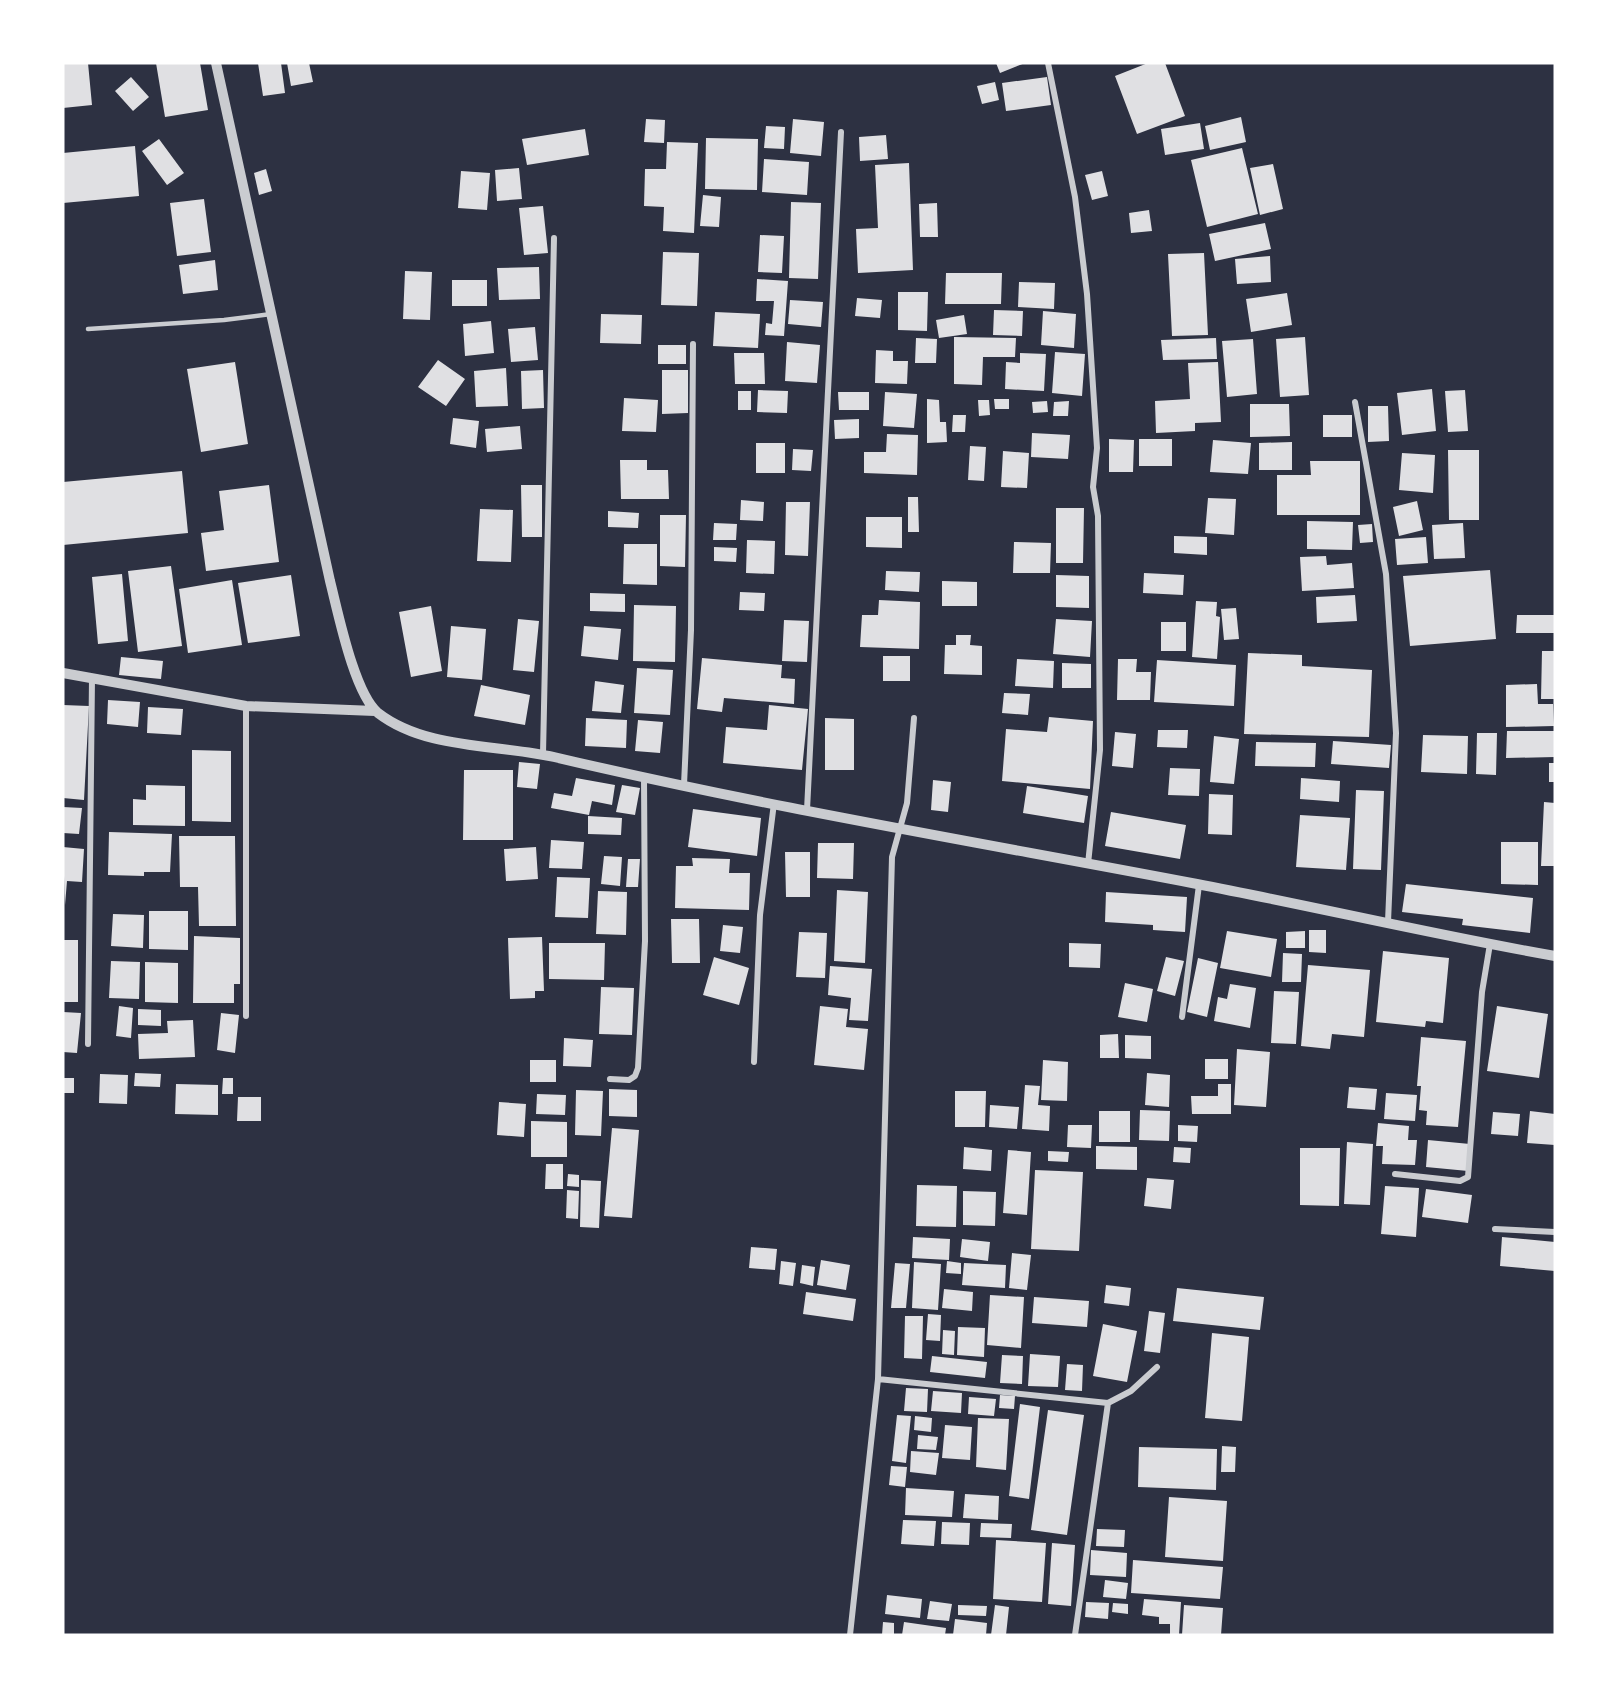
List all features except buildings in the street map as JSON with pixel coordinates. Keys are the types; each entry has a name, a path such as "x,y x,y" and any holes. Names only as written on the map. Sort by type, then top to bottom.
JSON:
{"street":[{"path":"216,63 330,581 352,665 375,711"},
{"path":"1048,63 1075,197 1087,294 1097,448 1093,487 1098,516 1100,750 1088,864"},
{"path":"807,810 841,132"},
{"path":"543,754 554,238"},
{"path":"684,785 691,630 693,344"},
{"path":"1355,402 1387,586 1396,733 1388,922"},
{"path":"63,673 246,706 375,711 405,729 433,738 543,754 644,778 1555,956"},
{"path":"87,1044 92,678"},
{"path":"246,706 246,1016"},
{"path":"849,1635 878,1379 892,857 907,803 914,718"},
{"path":"610,1079 629,1080 635,1076 638,1068 645,941 644,778"},
{"path":"754,1062 760,915 774,803"},
{"path":"1182,1017 1199,885"},
{"path":"1395,1174 1460,1182 1468,1177 1482,992 1490,945"},
{"path":"1495,1229 1555,1232"},
{"path":"878,1379 1108,1403 1131,1391 1156,1367"},
{"path":"1075,1635 1108,1403"}],"lane":[{"path":"88,329 224,320 271,314"}]}
